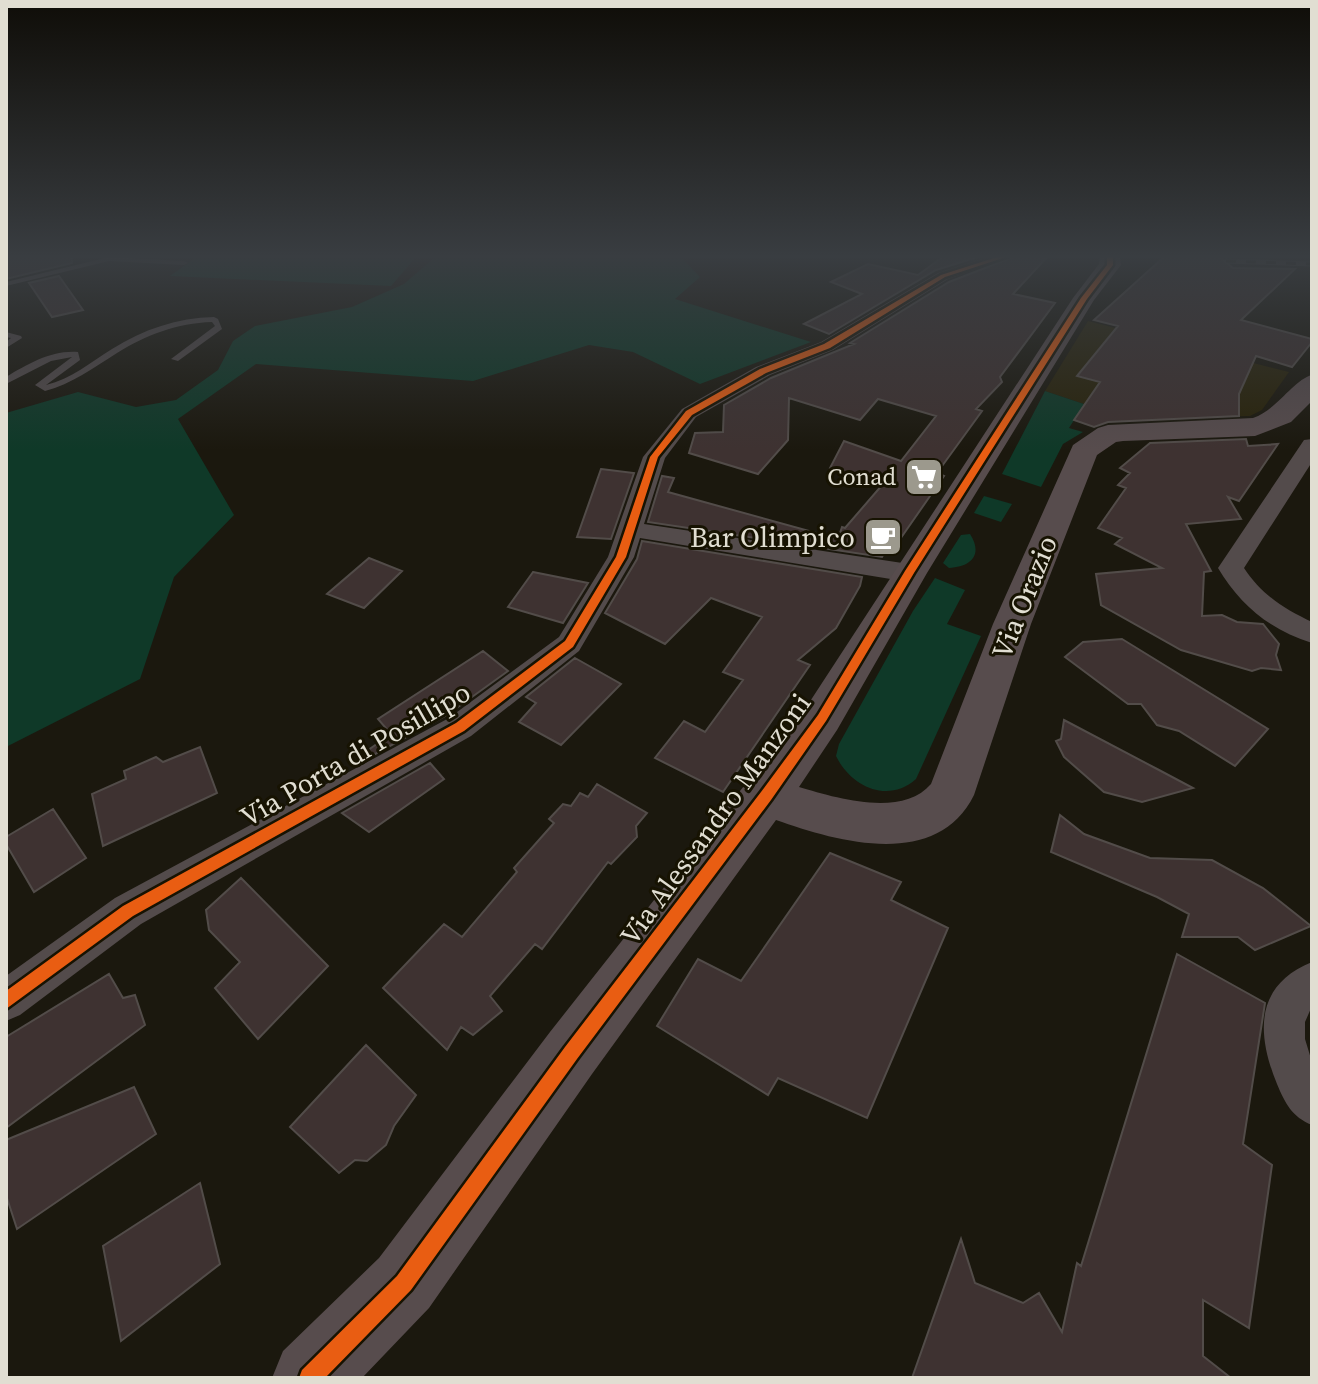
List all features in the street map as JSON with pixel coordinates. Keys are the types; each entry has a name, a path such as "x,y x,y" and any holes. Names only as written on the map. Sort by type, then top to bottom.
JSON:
{"street":[{"name":"Via Porta di Posillipo","path":"6,1001 128,911 460,727 569,644 621,557 654,457 689,413 763,371 827,346 869,321"},
{"name":"Via Alessandro Manzoni","path":"310,1378 404,1283 571,1053 766,796 822,718 909,573 1070,321"},
{"name":"Via Orazio","path":"766,796 832,818 897,823 933,813 950,795 1012,624 1084,451 1108,434 1255,427 1272,423 1288,412 1312,383"},
{"path":"1312,445 1231,568 1244,591 1276,617 1312,633"},
{"path":"630,529 909,573"},
{"path":"1312,982 1292,994 1283,1017 1290,1061 1298,1085 1312,1103"}],"lane":[{"path":"6,381 47,359 64,353 75,354 77,358 40,385 45,388 58,385 115,350 169,324 200,321"},
{"path":"175,359 219,327 215,321"},
{"path":"6,334 18,338 6,345"}],"shaded area":[{"path":"1088,321 1289,372 1262,410 1250,416 1170,418 1099,409 1045,391"}],"green space":[{"path":"283,321 743,321 811,342 700,384 633,352 589,345 473,381 256,364 178,419 234,515 174,577 140,679 6,747 6,413 78,392 136,407 176,400 218,370 233,341 255,326"},
{"path":"1045,391 1099,409 1090,417 1078,414 1069,428 1083,432 1063,444 1041,487 1002,474"},
{"path":"984,496 1012,504 1001,522 974,513"},
{"path":"970,534 975,548 973,558 964,565 949,568 943,563 961,535"},
{"path":"935,578 965,590 947,624 981,636 916,779 894,790 871,788 843,767 836,756 839,744 913,611"}],"building":[{"path":"811,321 851,321 829,334 804,324"},
{"path":"886,321 1042,321 1000,377 1002,382 976,409 982,411 937,473 944,476 896,545 887,548 882,557 648,522 662,476 674,478 668,492 838,539 842,527 845,528 883,484 842,475 830,468 844,441 901,461 936,416 878,399 860,420 789,398 788,440 758,474 689,453 695,433 723,432 724,405 771,378 854,344 850,343"},
{"path":"1096,321 1243,321 1312,339 1312,342 1292,367 1256,356 1239,394 1239,416 1108,422 1094,427 1074,420 1100,382 1077,376 1118,326"},
{"path":"1246,439 1248,446 1278,444 1239,501 1228,497 1241,519 1186,524 1211,571 1204,572 1202,616 1222,615 1237,622 1263,624 1279,644 1276,655 1281,670 1261,668 1252,671 1181,650 1101,605 1096,574 1162,568 1115,544 1122,538 1098,528 1126,488 1118,485 1130,473 1120,468 1150,443"},
{"path":"601,469 634,473 611,539 577,537"},
{"path":"642,541 862,577 836,628 798,660 810,665 723,792 655,758 684,721 705,732 743,680 723,672 762,617 711,598 665,644 605,613 637,559"},
{"path":"369,558 402,571 364,608 327,594"},
{"path":"533,572 588,583 563,623 508,607"},
{"path":"1122,639 1268,729 1235,766 1179,731 1157,725 1141,704 1128,704 1065,657 1083,642"},
{"path":"483,651 508,671 447,715 368,758 364,753 391,734 378,719"},
{"path":"575,658 621,684 561,745 519,722 536,703 526,697"},
{"path":"1064,720 1193,788 1142,802 1104,792 1064,757 1056,741 1061,739"},
{"path":"200,747 217,793 103,846 92,794 126,779 124,771 156,757 163,762"},
{"path":"430,763 444,779 369,832 342,813"},
{"path":"597,784 647,813 636,826 637,837 611,864 608,862 542,949 535,944 490,996 502,1011 473,1035 461,1027 447,1050 383,988 444,924 462,937 517,872 514,868 554,823 549,819 563,804 571,806 580,793 588,797"},
{"path":"53,809 86,858 34,892 6,844 6,837"},
{"path":"1060,815 1084,834 1150,858 1212,860 1263,888 1311,926 1255,950 1238,937 1182,937 1189,914 1051,852"},
{"path":"830,853 901,882 891,900 948,928 867,1118 778,1078 768,1095 657,1026 698,959 741,981"},
{"path":"241,878 328,966 258,1039 215,988 240,962 209,930 206,910"},
{"path":"1177,954 1265,1003 1243,1144 1272,1165 1249,1328 1203,1300 1203,1356 1231,1378 912,1378 961,1239 975,1283 1023,1303 1039,1293 1062,1332 1077,1263 1081,1266"},
{"path":"109,974 123,998 135,995 145,1025 6,1128 6,1037"},
{"path":"366,1045 416,1095 394,1126 386,1145 367,1161 355,1160 339,1173 290,1127"},
{"path":"134,1087 156,1134 17,1229 6,1195 6,1140"},
{"path":"200,1183 220,1264 121,1341 103,1246"}],"cycle path":[{"path":"6,1001 128,911 460,727 569,644 621,557 654,457 689,413 763,371 827,346 869,321"},
{"path":"310,1378 404,1283 571,1053 766,796 822,718 909,573 1070,321"}],"place":[{"name":"Conad","path":"924,477"},
{"name":"Bar Olimpico","path":"883,537"}]}
